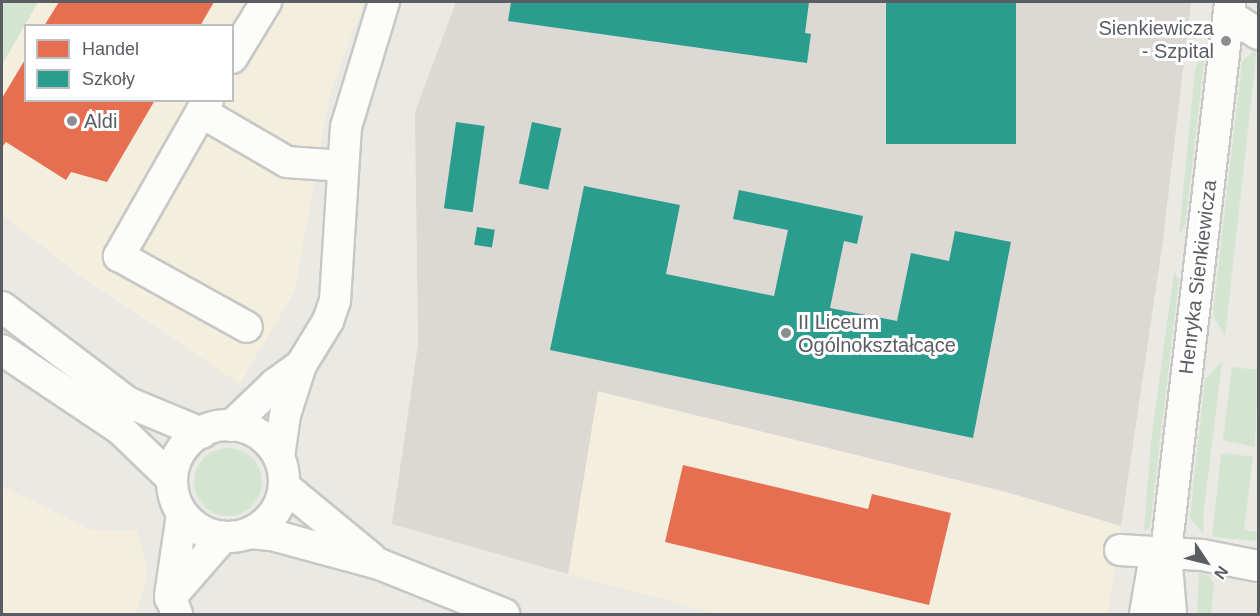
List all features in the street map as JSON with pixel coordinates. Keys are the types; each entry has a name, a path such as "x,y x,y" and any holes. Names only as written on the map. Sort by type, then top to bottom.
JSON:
{"street":[{"path":"234,55 266,2"},
{"path":"231,426 274,384 301,365 316,345 335,301 346,127 384,2"},
{"path":"1229,8 1258,34"},
{"name":"Henryka Sienkiewicza","path":"1171,615 1166,552 1229,8"},
{"path":"247,327 119,256 205,106 287,162 344,166"},
{"path":"2,307 127,402 202,433"},
{"path":"2,350 120,429 172,479"},
{"path":"170,608 236,535 276,511 284,486 279,457 285,415 301,365"},
{"path":"279,457 268,442 254,431 231,426 202,433 186,444 172,479 175,497 183,514 196,527 236,535 273,536 379,564 504,615"},
{"path":"284,486 379,564"},
{"path":"170,608 183,514"},
{"path":"1120,550 1166,552 1258,566"},
{"name":"Henryka Sienkiewicza","path":"1145,615 1153,567 1166,552"}],"shaded area":[{"path":"38,2 364,2 330,94 295,290 240,384 80,276 2,215 2,64 24,26 24,102 234,102 234,24 25,24"},
{"path":"456,2 1191,2 1163,240 1121,526 1010,493 598,391 568,574 392,524 418,344 415,112"},
{"path":"597,391 1010,493 1121,526 1108,614 717,614 568,574"},
{"path":"2,486 89,529 137,531 148,573 136,614 2,614"}],"green space":[{"path":"2,2 38,2 24,24 2,65"},
{"path":"1257,48 1225,336 1213,315 1242,62"},
{"path":"1205,54 1185,226 1179,234 1195,70 1199,58"},
{"path":"1174,272 1179,280 1150,526 1144,531 1151,442"},
{"path":"1222,362 1204,508 1203,534 1190,518 1205,379"},
{"path":"1232,367 1258,370 1255,447 1223,440"},
{"path":"221,448 235,448 247,453 257,463 262,482 257,501 247,511 235,516 221,516 209,511 199,501 194,489 194,475 199,463 209,453"},
{"path":"1226,453 1253,457 1244,530 1258,532 1256,541 1212,537 1221,455"},
{"path":"1199,573 1209,576 1214,584 1211,614 1197,614"}],"building: Handel":[{"path":"59,2 214,2 201,24 45,24"},
{"name":"Aldi","path":"24,61 24,102 154,102 107,182 71,172 66,180 6,142 2,147 2,98"},
{"path":"683,465 868,509 872,494 951,513 929,605 665,542"}],"building: Szkoły":[{"path":"511,2 809,2 805,33 811,34 807,63 508,21"},
{"path":"886,2 1016,2 1016,144 886,144"},
{"path":"456,122 485,126 473,212 444,208"},
{"path":"532,122 561,128 548,190 519,184"},
{"path":"584,186 680,205 666,274 774,296 788,230 733,219 739,190 863,216 857,244 844,241 830,308 897,321 911,253 949,261 955,231 1011,242 973,438 550,350"},
{"path":"477,227 495,230 492,248 474,245"}],"place":[{"name":"Sienkiewicza - Szpital","path":"1226,41"},
{"name":"Aldi","path":"72,121"},
{"name":"II Liceum Ogólnokształcące","path":"786,333"}]}
